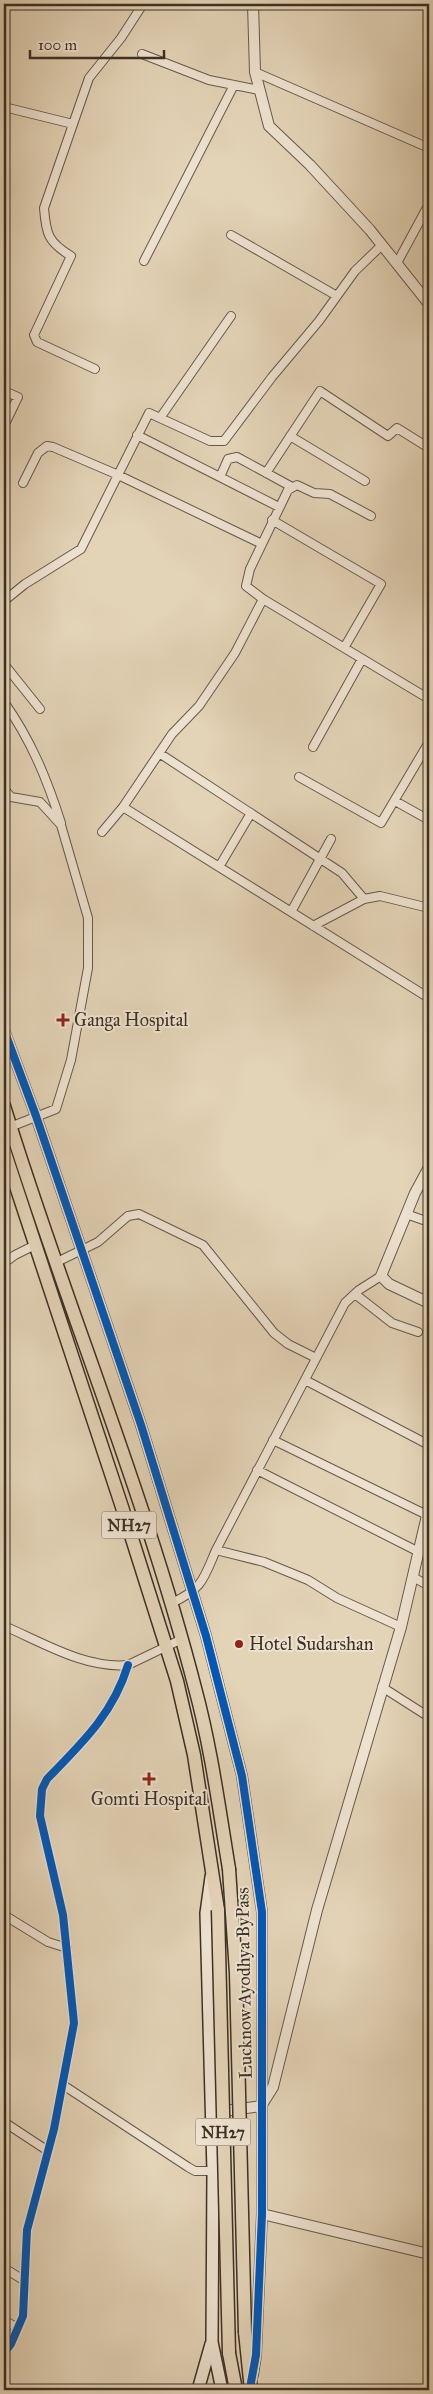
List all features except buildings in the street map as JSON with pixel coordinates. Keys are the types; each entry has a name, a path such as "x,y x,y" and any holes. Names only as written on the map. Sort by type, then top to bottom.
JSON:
{"highway":[{"name":"NH27","path":"4,1106 172,1604 210,1755 229,1868 236,1973 245,2332 250,2389"},
{"name":"NH27","path":"4,1150 167,1647 194,1755 218,1910 229,2353 236,2390"}],"main road":[{"path":"212,1866 206,1913 213,2172 212,2342 222,2390"},
{"path":"198,2390 212,2342"}],"street":[{"path":"95,369 37,342 34,335 71,256 54,246 46,231 44,208 89,78 144,4"},
{"path":"253,4 255,72 269,126 310,165 382,245 429,304"},
{"path":"142,54 209,80 259,90"},
{"path":"255,72 429,148"},
{"path":"144,261 234,85"},
{"path":"4,107 73,124"},
{"path":"397,263 429,204"},
{"path":"231,235 337,296"},
{"path":"4,601 25,584 81,549 116,474 149,413 210,441 224,441 355,271 382,245"},
{"path":"160,418 231,316"},
{"path":"4,391 18,397 4,426"},
{"path":"266,473 320,391 388,436 397,428 429,448"},
{"path":"137,435 279,507"},
{"path":"290,436 365,481"},
{"path":"23,483 38,453 47,446 53,447 116,474 262,544"},
{"path":"220,477 228,459 237,457 292,487"},
{"path":"371,516 330,494 314,493 297,485 292,487 288,490 272,520 250,569 246,586 263,599 429,699"},
{"path":"272,520 381,584 344,648"},
{"path":"102,832 123,807 172,734 199,706 215,683 235,653 263,599"},
{"path":"313,747 362,659"},
{"path":"4,664 40,709"},
{"path":"4,702 15,718 46,776 88,918 88,968 71,1060 56,1109 10,1127"},
{"path":"299,777 380,823 429,742"},
{"path":"160,753 342,873 364,899"},
{"path":"4,789 11,798 40,802 61,825"},
{"path":"395,800 429,820"},
{"path":"123,807 429,998"},
{"path":"219,867 251,813"},
{"path":"291,912 331,839"},
{"path":"429,852 429,857"},
{"path":"313,926 364,899 380,896 429,908"},
{"name":"Lucknow Ayodhya ByPass","path":"4,1030 36,1116 141,1425 206,1636 242,1776 262,1912 260,2106 262,2214 256,2355 250,2389"},
{"path":"172,1604 192,1593 203,1579 216,1550 345,1304 355,1294 381,1276 406,1214 429,1167"},
{"path":"57,1262 104,1238 128,1216 139,1214 203,1245 274,1333 288,1344 316,1358"},
{"path":"406,1214 429,1222"},
{"path":"4,1264 15,1255 35,1245"},
{"path":"381,1276 389,1284 429,1303"},
{"path":"355,1294 392,1323 418,1332"},
{"path":"305,1380 429,1445"},
{"path":"211,2113 260,2106 274,2087 317,1910 401,1627 428,1511 273,1440"},
{"path":"258,1470 419,1552"},
{"path":"216,1550 264,1562 308,1580 338,1598 401,1627"},
{"path":"413,1577 429,1586"},
{"path":"4,1626 80,1659 112,1666 128,1665 182,1639"},
{"path":"4,2353 18,2328 25,2304 27,2230 48,2151 74,2023 60,1896 40,1816 42,1789 47,1779 94,1731 121,1689 128,1665"},
{"path":"382,1687 429,1717"},
{"path":"4,1915 48,1942 67,1948"},
{"path":"62,2085 188,2167 195,2171 213,2172"},
{"path":"4,2122 48,2151"},
{"path":"262,2214 429,2254"},
{"path":"4,2268 25,2281"},
{"path":"4,2320 18,2328"}],"cycle path":[{"path":"4,1030 36,1116 141,1425 206,1636 242,1776 262,1912 262,2214 256,2355 250,2388"},
{"path":"4,2353 11,2344 23,2316 27,2230 54,2129 74,2023 63,1915 40,1816 42,1789 47,1779 84,1740 105,1713 122,1682 128,1665"}],"place":[{"name":"Ganga Hospital","path":"63,1020"},
{"name":"Hotel Sudarshan","path":"239,1644"},
{"name":"Gomti Hospital","path":"149,1779"}]}
